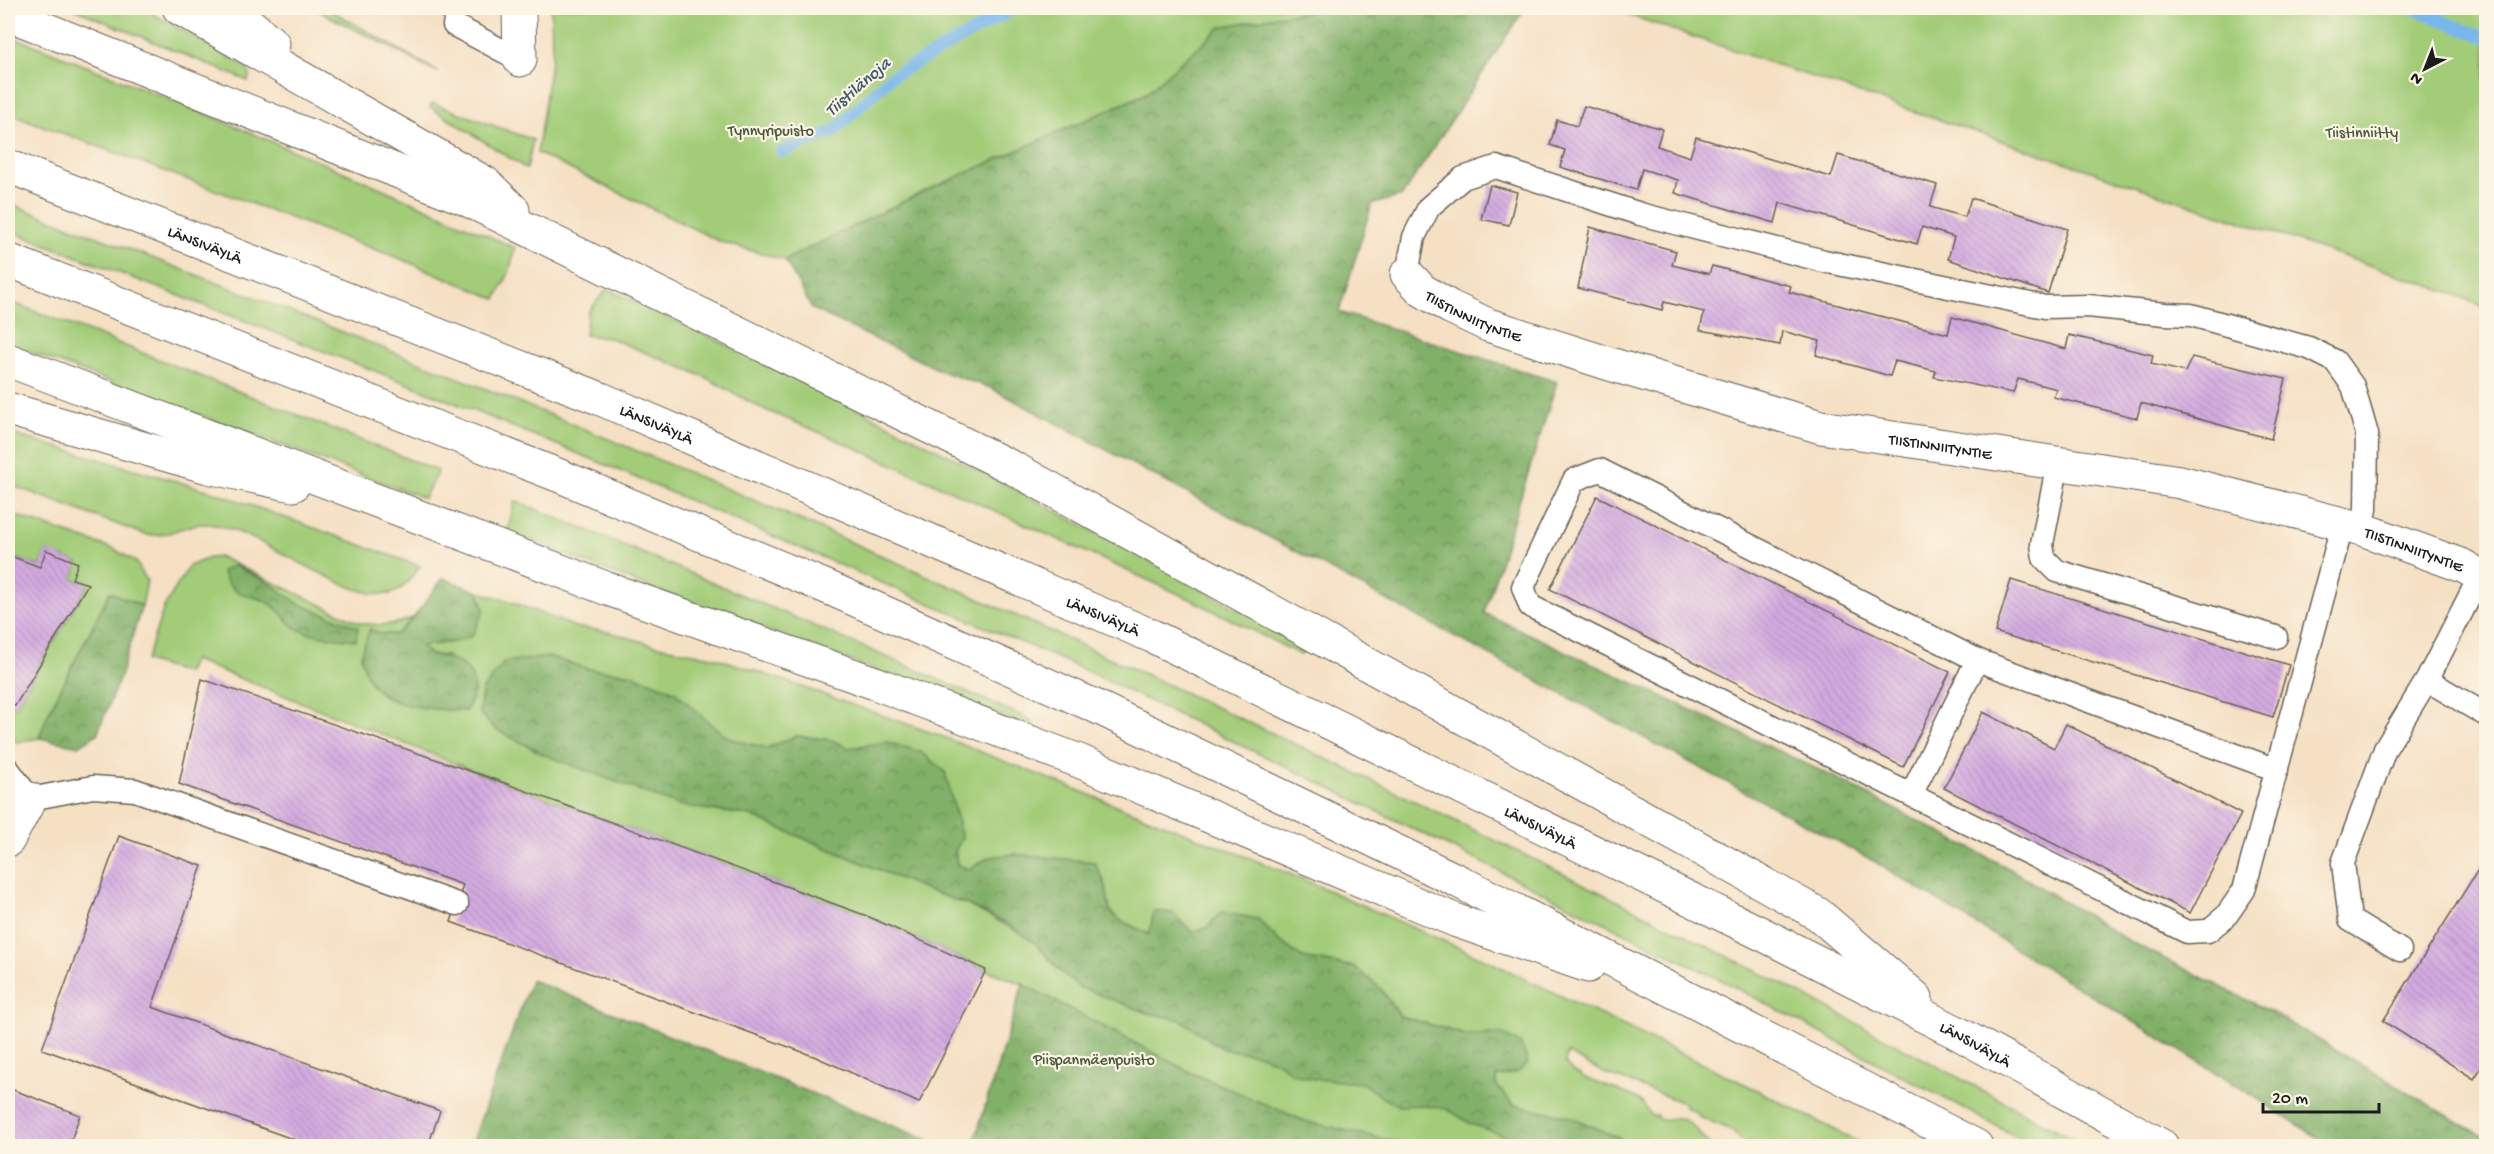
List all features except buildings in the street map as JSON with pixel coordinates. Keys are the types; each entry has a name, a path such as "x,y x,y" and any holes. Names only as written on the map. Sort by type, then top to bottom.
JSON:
{"main road":[{"path":"179,8 485,183 539,235"},
{"path":"230,8 334,95"},
{"path":"519,8 520,60"},
{"path":"8,14 466,199 1015,469 1818,914 1956,1032"},
{"name":"LÄNSIVÄYLÄ","path":"8,166 601,399 1152,636 1764,935 1956,1032 2162,1146"},
{"path":"8,260 560,476 829,588 1095,706 1460,882 1976,1146"},
{"name":"TIISTINNIITYNTIE","path":"1407,274 1422,290 1450,308 1488,325 1613,366 1810,423 2181,482 2353,527 2463,566 2483,577"},
{"path":"8,360 608,589 875,683 1079,761 1457,921 1700,1004"},
{"path":"8,409 208,467 380,502"},
{"path":"8,840 30,799"}],"lane":[{"path":"454,25 520,60"},
{"path":"1407,274 1414,237 1429,207 1463,178 1496,167 1640,214 1824,261 2045,307 2088,306 2191,315 2309,348 2335,361 2353,387 2367,434 2366,509 2353,527 2277,770 2244,890 2226,916 2208,931 2187,932 1530,606 1523,587 1574,480 1600,470 1977,660 2277,770"},
{"path":"2058,463 2042,544 2044,558 2057,571 2277,638"},
{"path":"2400,950 2350,920 2343,863 2385,749 2427,680 2483,577"},
{"path":"1911,795 1977,660"},
{"path":"2427,680 2487,714"},
{"path":"8,769 30,799 93,788 135,790 457,904"}],"green space":[{"path":"72,8 143,8 245,66 250,74 248,81"},
{"path":"313,8 327,8 438,72"},
{"name":"Tynnyripuisto","path":"551,8 1346,8 1282,15 1221,27 1145,94 923,192 785,260 721,242 537,153 552,55"},
{"path":"1346,8 1525,8 1402,196 1372,204 1339,312 1557,382 1484,613 1832,776 2010,869 2129,941 2271,1012 2486,1138 2486,1146 2330,1146 2252,1095 1872,860 991,388 946,373 812,309 785,260 923,192 1145,94 1221,27 1282,15"},
{"name":"Tiistinniitty","path":"1608,8 2486,8 2486,308 2449,292"},
{"path":"8,35 263,138 515,248 509,273 496,299 406,261 8,113"},
{"path":"432,103 533,140 527,169 430,107"},
{"path":"8,203 228,287 555,417 772,508 1108,657 1447,817 1671,927 2086,1146 2034,1146 1727,983 1076,666 611,467 406,383 8,230"},
{"path":"607,289 782,372 954,458 1295,640 1306,650 1301,655 1190,599 847,444 761,408 705,377 610,338 585,335 588,312"},
{"path":"8,301 438,471 424,498 8,344"},
{"path":"8,433 214,492 420,566 399,590 378,594 332,579 253,538 229,529 200,524 160,535 143,534 8,484"},
{"path":"515,501 837,635 1029,719 1035,728 661,592 507,532"},
{"path":"8,513 114,549 136,562 147,581 142,606 110,592 47,716 39,738 17,742 8,738 8,703 15,706 88,585 72,579 78,563 46,551 40,567 8,555"},
{"name":"Piispanmäenpuisto","path":"220,557 360,623 388,624 414,617 397,634 381,634 370,630 361,657 449,656 431,655 420,646 454,642 484,610 479,592 507,600 575,627 609,632 654,645 717,658 938,735 1300,878 1482,958 1755,1089 1866,1146 1760,1146 1752,1142 1743,1142 1731,1130 1701,1118 1693,1110 1685,1107 1684,1103 1604,1073 1567,1053 1565,1063 1578,1074 1638,1099 1651,1115 1654,1117 1657,1115 1659,1120 1675,1118 1683,1120 1711,1146 1628,1146 1619,1138 1568,1116 1513,1105 1496,1085 1496,1077 1518,1072 1502,1034 1466,1035 1400,1016 1380,988 1354,967 1302,958 1277,939 1258,919 1192,932 1173,913 1154,911 1150,935 1120,920 1110,911 1105,883 1094,862 989,857 970,869 957,865 945,772 887,742 849,748 831,740 797,736 766,748 731,739 632,674 589,669 549,657 483,689 479,712 493,727 702,809 748,815 966,904 1022,934 1566,1146 973,1146 1023,984 986,970 867,916 499,781 194,660 186,673 146,661 164,607 189,566 209,558"},
{"path":"234,565 269,583 299,604 358,627 356,640 308,633 292,625 269,603 236,591 226,580 222,571"},
{"path":"443,578 479,592 484,610 472,636 454,642 421,646 431,655 460,663 470,673 474,691 466,711 422,708 393,700 380,693 371,683 361,658 370,629 381,634 397,634 414,617"},
{"path":"110,592 142,606 120,677 97,734 79,746 39,738 47,716"},
{"path":"549,657 589,669 632,674 674,691 731,739 766,748 797,736 831,740 849,748 887,742 921,752 945,772 962,838 955,851 957,865 970,869 989,857 1014,854 1094,862 1105,883 1110,911 1120,920 1149,935 1154,911 1173,913 1192,932 1207,928 1221,912 1258,919 1277,939 1302,958 1354,967 1380,988 1400,1016 1466,1035 1502,1034 1521,1044 1528,1063 1518,1072 1496,1077 1496,1085 1513,1105 1568,1116 1619,1138 1628,1146 1533,1146 1471,1124 1447,1109 1420,1105 1399,1106 1362,1083 1314,1079 1291,1073 1280,1063 1257,1054 1223,1049 1181,1020 1148,1013 1079,987 1060,971 1035,943 1009,925 966,904 748,815 678,805 545,755 495,729 479,712 483,689 504,662"},
{"path":"531,980 943,1146 471,1146"},
{"name":"Piispanmäenpuisto","path":"1023,984 1192,1073 1305,1121 1413,1146 973,1146"}],"waterway":[{"name":"Tiistilänoja","path":"782,152 834,131 891,77 1016,8"},
{"name":"Tiistilänoja","path":"2412,8 2486,38"}]}
